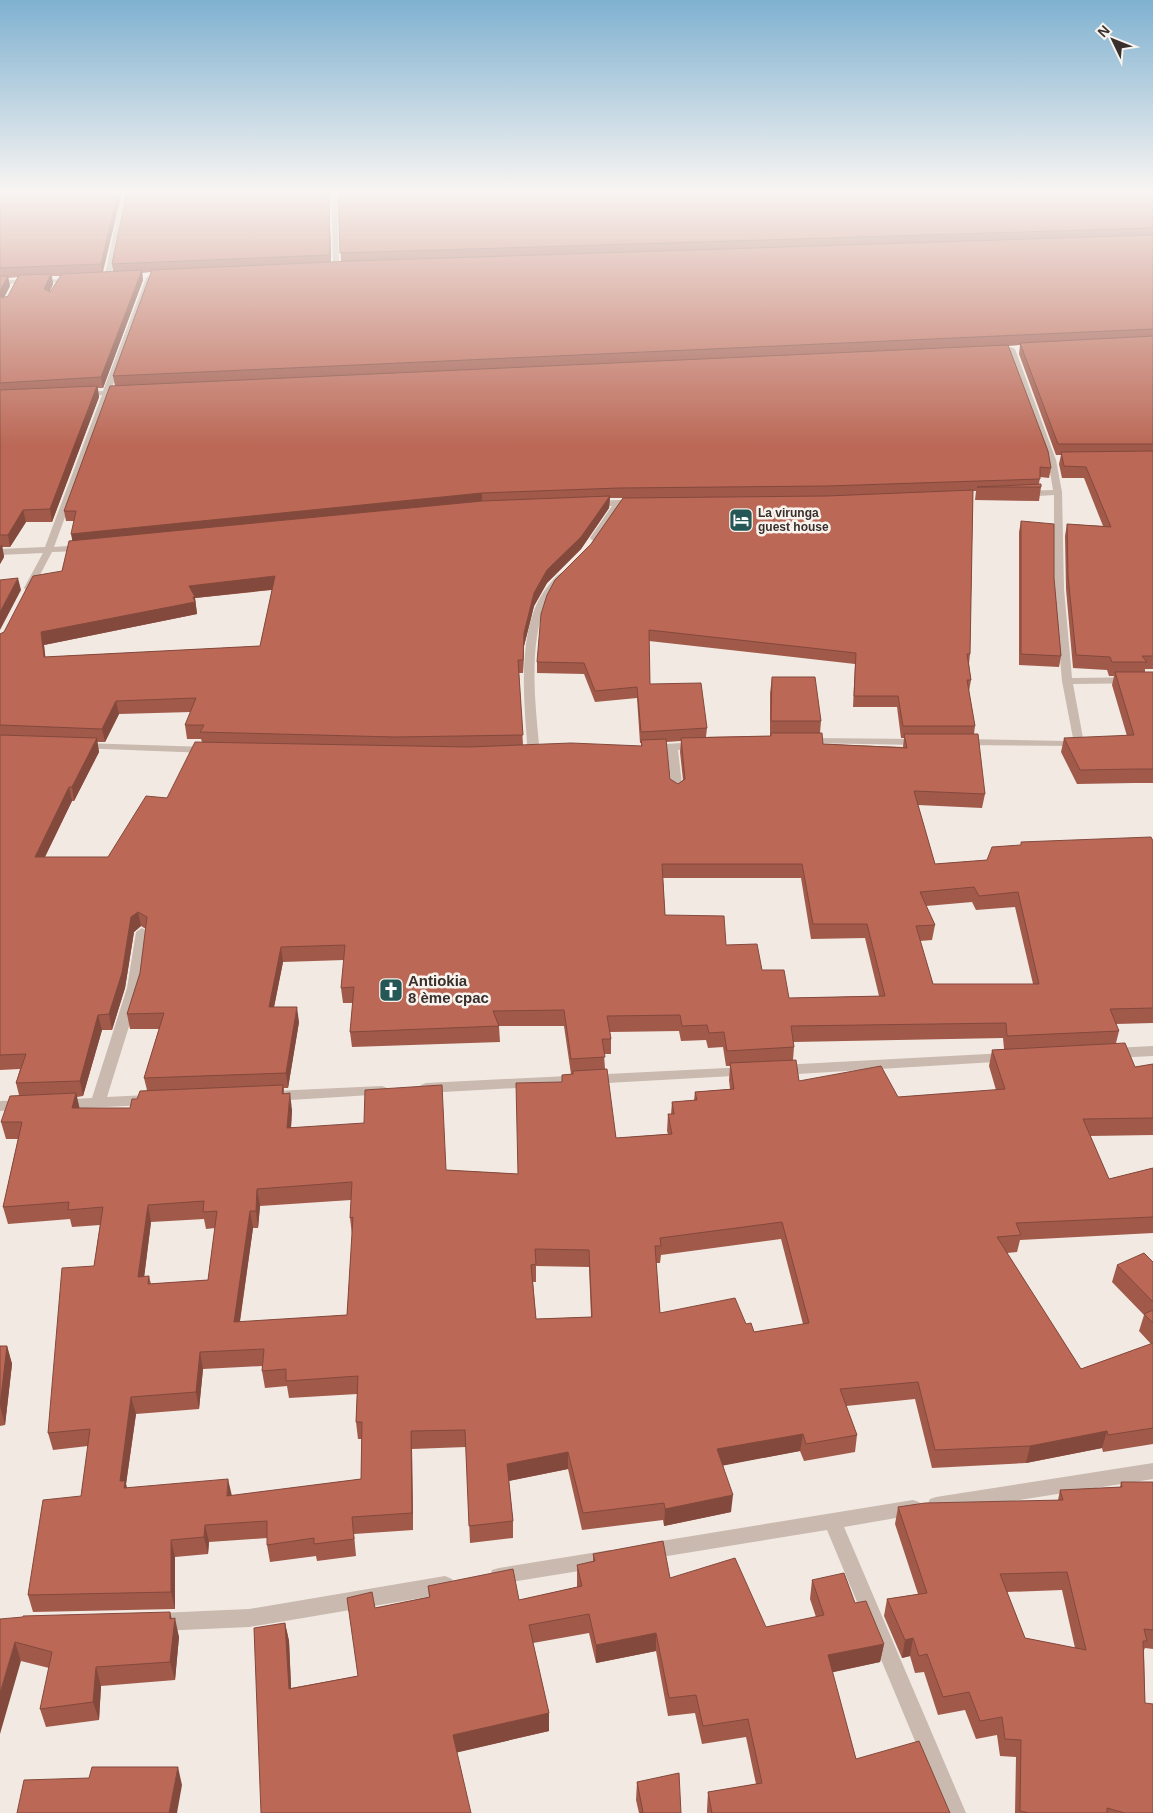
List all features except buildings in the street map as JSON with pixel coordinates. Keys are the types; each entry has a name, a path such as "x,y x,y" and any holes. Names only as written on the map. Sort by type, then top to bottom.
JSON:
{"street":[{"path":"26,595 48,551 106,393 145,278 159,277"},
{"path":"98,279 116,278"},
{"path":"54,291 60,280"},
{"path":"0,282 79,280"},
{"path":"14,289 18,282"},
{"path":"949,742 1075,743 1078,738 1068,681 1059,589 1056,460 1011,349"},
{"path":"77,394 135,391"},
{"path":"1008,494 1058,492"},
{"path":"589,547 619,503"},
{"path":"581,504 649,503"},
{"path":"0,552 48,551 87,547"},
{"path":"534,754 530,677 536,623 540,605 550,588 572,567"},
{"path":"1068,681 1153,680"},
{"path":"794,741 930,742"},
{"path":"634,749 709,744"},
{"path":"66,745 218,751"},
{"path":"672,746 677,793"},
{"path":"98,1102 134,988 142,932"},
{"path":"1103,1053 1153,1051"},
{"path":"414,1089 1024,1057"},
{"path":"257,1096 395,1090"},
{"path":"0,1106 160,1100"},
{"path":"482,1579 832,1521 1153,1471"},
{"path":"832,1521 956,1813"},
{"path":"146,1622 249,1618 463,1582"}],"place":[{"name":"La virunga guest house","path":"741,520"},
{"name":"Antiokia 8 ème cpac","path":"391,990"}]}
